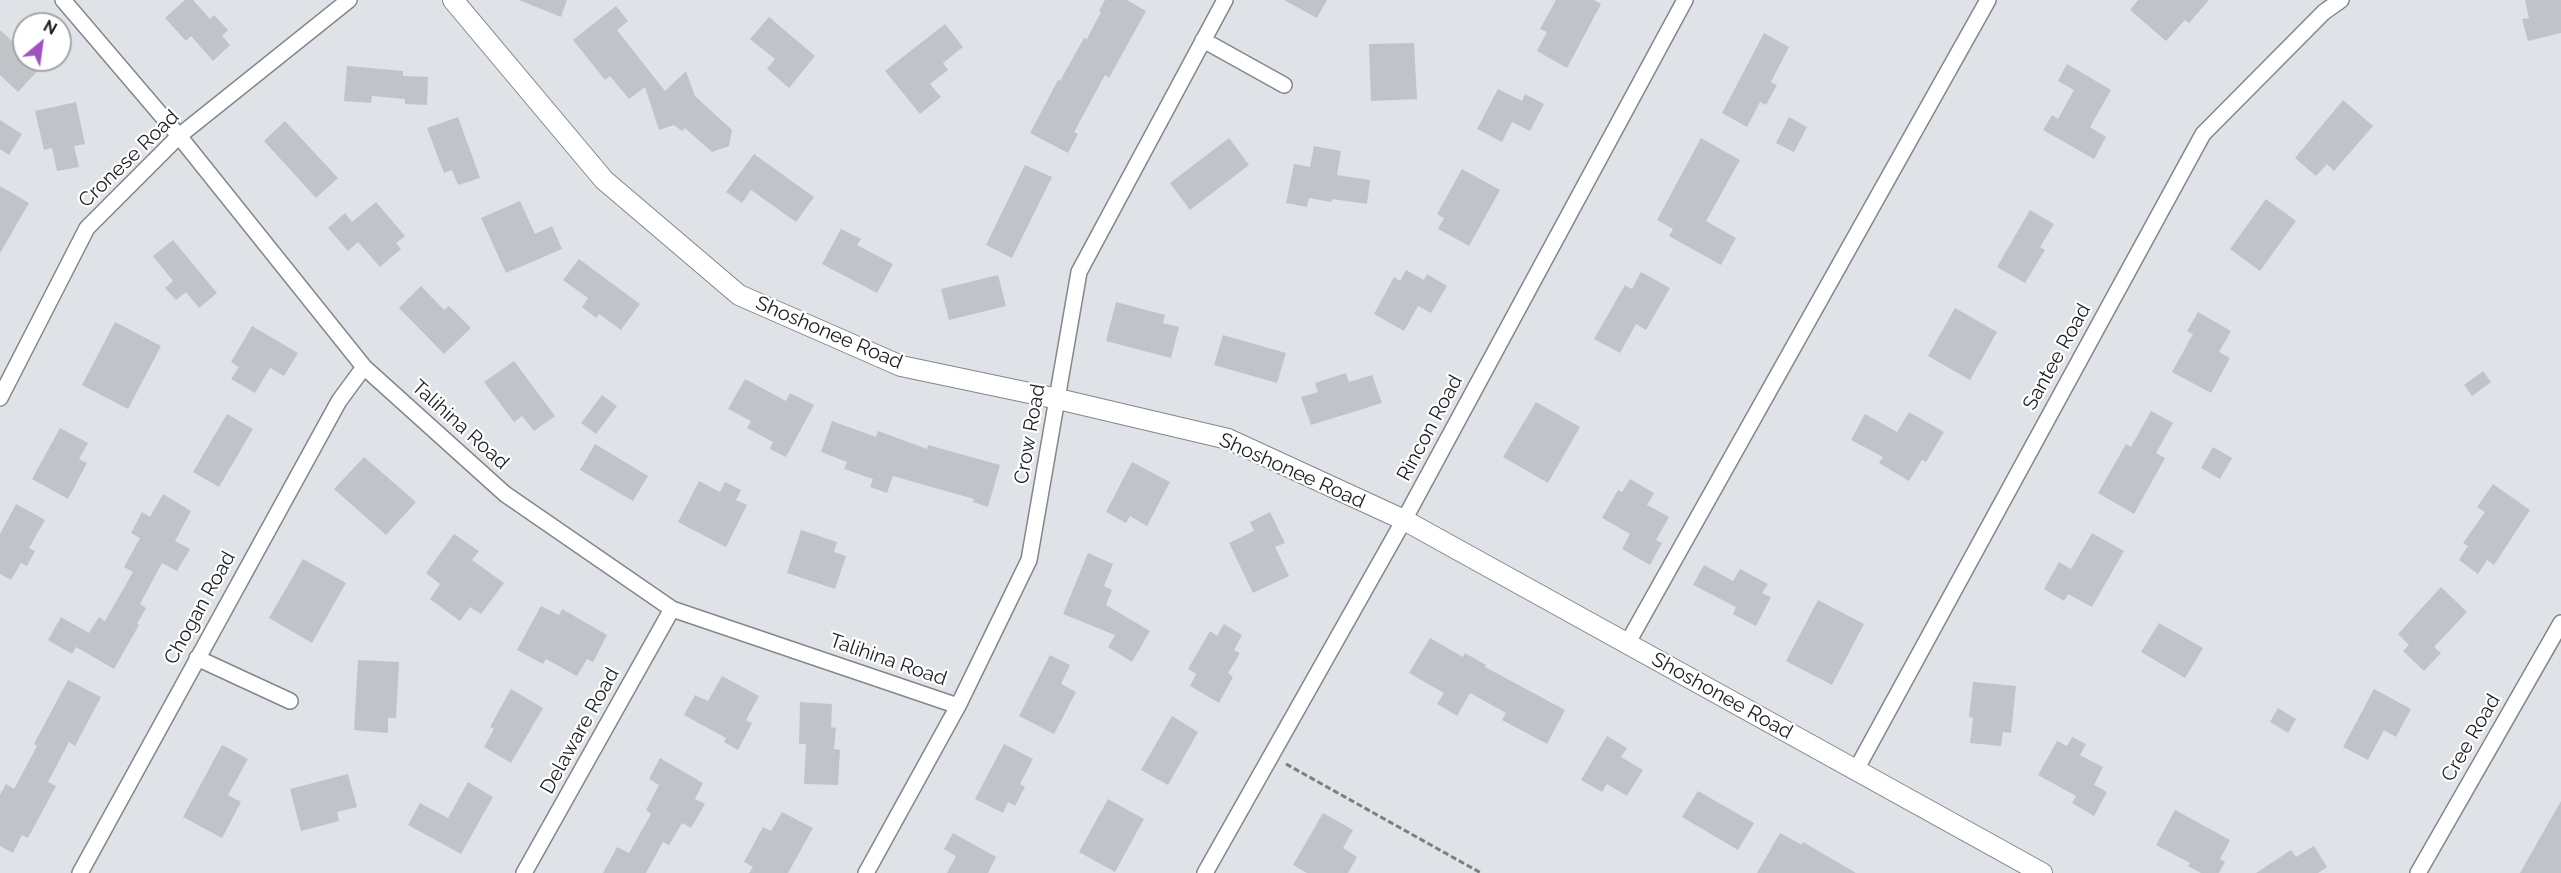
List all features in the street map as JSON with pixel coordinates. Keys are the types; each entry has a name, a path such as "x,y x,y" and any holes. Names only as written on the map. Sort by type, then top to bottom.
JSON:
{"street":[{"name":"Talihina Road","path":"63,0 179,136 364,368 505,494 672,609 958,706"},
{"name":"Cronese Road","path":"0,398 87,228 179,136 349,0"},
{"name":"Shoshonee Road","path":"453,0 604,180 739,295 901,366 1058,399 1228,440 1404,520 2042,873"},
{"name":"Crow Road","path":"866,873 958,706 1029,560 1079,272 1226,0"},
{"name":"Rincon Road","path":"1205,873 1404,520 1685,0"},
{"path":"1627,644 1988,0"},
{"name":"Santee Road","path":"1856,770 2203,134 2324,12 2341,0"},
{"path":"1203,40 1284,85"},
{"name":"Chogan Road","path":"80,873 339,401 364,368"},
{"name":"Delaware Road","path":"524,873 672,609"},
{"name":"Cree Road","path":"2418,873 2561,623"},
{"path":"197,658 290,701"}],"path":[{"path":"1271,756 1481,873"}],"building":[{"path":"185,0 193,0 210,19 214,15 228,30 222,36 230,45 213,61 191,36 186,41 165,18"},
{"path":"519,0 567,0 561,17"},
{"path":"1105,0 1127,0 1146,11 1109,78 1105,75 1074,132 1078,134 1068,153 1030,133 1058,80 1060,81 1084,38 1087,39"},
{"path":"1284,0 1327,0 1317,18"},
{"path":"1556,0 1594,0 1601,4 1567,68 1537,51 1547,32 1540,29"},
{"path":"2138,0 2209,0 2189,23 2185,20 2166,41 2130,10"},
{"path":"2525,0 2561,0 2561,33 2528,41 2522,19 2529,18"},
{"path":"616,6 628,21 617,30 665,91 686,71 695,96 732,130 729,146 712,152 685,128 682,131 674,125 659,130 645,87 629,99 610,76 605,80 573,40"},
{"path":"769,17 815,56 789,88 767,69 775,59 750,39"},
{"path":"945,24 963,47 943,63 948,70 930,84 941,97 920,114 885,71"},
{"path":"0,30 12,41 12,72 36,72 18,92 0,75"},
{"path":"1764,33 1789,47 1771,82 1777,85 1766,105 1760,102 1747,127 1722,113"},
{"path":"1414,43 1417,99 1371,101 1369,44"},
{"path":"2067,64 2111,90 2090,127 2106,137 2094,159 2043,130 2052,115 2058,119 2074,90 2058,81"},
{"path":"347,66 403,71 403,76 428,77 427,105 405,104 405,99 372,96 371,103 344,101"},
{"path":"1498,89 1522,101 1525,94 1544,104 1530,131 1512,122 1502,142 1477,129"},
{"path":"2343,100 2373,126 2334,171 2327,164 2316,176 2295,158"},
{"path":"76,102 85,144 74,146 79,167 57,171 52,148 44,150 35,111"},
{"path":"458,117 480,178 458,185 452,170 444,173 427,128"},
{"path":"1789,117 1807,127 1794,152 1776,143"},
{"path":"0,120 22,134 9,155 0,149"},
{"path":"285,121 338,178 316,198 264,141"},
{"path":"1229,138 1249,165 1190,210 1170,183"},
{"path":"1701,138 1740,160 1706,221 1736,238 1721,265 1669,236 1673,229 1657,220"},
{"path":"1314,146 1341,151 1337,175 1370,180 1367,204 1309,198 1307,207 1286,203 1294,164 1310,167"},
{"path":"754,154 814,197 796,222 751,190 742,203 726,192"},
{"path":"1025,165 1052,177 1012,258 986,245"},
{"path":"1462,169 1500,190 1469,246 1438,229 1444,218 1437,214"},
{"path":"0,186 29,203 0,253"},
{"path":"2266,199 2296,221 2260,271 2230,249"},
{"path":"520,201 535,234 552,226 562,249 506,273 481,218"},
{"path":"376,202 405,236 396,243 401,249 380,267 358,242 348,251 328,228 345,213 352,222"},
{"path":"2030,210 2054,224 2040,247 2045,250 2025,283 1997,267"},
{"path":"841,229 861,239 857,245 893,264 877,293 822,264"},
{"path":"173,240 217,293 199,308 186,292 176,300 165,288 173,281 153,256"},
{"path":"579,259 640,304 621,330 599,314 596,318 582,307 588,298 563,280"},
{"path":"1406,270 1424,280 1427,274 1447,286 1431,313 1418,306 1404,331 1374,314 1394,277 1400,281"},
{"path":"1641,272 1670,288 1646,330 1636,324 1620,353 1594,339 1625,285 1632,289"},
{"path":"998,275 1006,306 949,320 941,289"},
{"path":"421,286 444,310 449,306 471,328 444,354 399,308"},
{"path":"1116,302 1165,315 1163,323 1179,327 1171,358 1106,341"},
{"path":"1955,308 1997,332 1970,380 1928,356"},
{"path":"2198,312 2231,331 2219,352 2230,358 2211,393 2172,372 2193,334 2187,331"},
{"path":"115,322 161,346 128,409 82,385"},
{"path":"252,326 298,353 284,376 270,368 255,393 231,379 239,367 231,362"},
{"path":"1223,335 1286,353 1277,383 1214,365"},
{"path":"514,361 555,416 534,431 522,416 514,422 484,382"},
{"path":"2483,371 2491,382 2472,396 2464,385"},
{"path":"1346,373 1349,382 1372,375 1382,403 1311,425 1301,397 1318,392 1315,383"},
{"path":"745,379 786,401 790,393 814,405 786,457 770,449 773,442 747,428 751,421 728,409"},
{"path":"602,395 617,406 596,434 581,423"},
{"path":"1536,402 1580,427 1548,483 1503,457"},
{"path":"2151,411 2173,423 2156,453 2165,458 2134,514 2098,493 2126,444 2131,447"},
{"path":"1909,412 1944,432 1926,462 1922,460 1909,481 1879,463 1883,457 1851,440 1865,414 1897,432"},
{"path":"227,414 253,429 219,487 193,472"},
{"path":"832,421 876,437 878,431 927,449 928,445 1000,465 988,507 973,502 974,499 893,476 887,493 870,487 873,479 844,469 847,462 821,452"},
{"path":"60,428 88,443 79,459 87,463 68,499 32,479"},
{"path":"595,444 648,476 633,501 580,470"},
{"path":"2213,447 2232,458 2220,479 2201,468"},
{"path":"364,457 416,502 386,535 334,489"},
{"path":"1132,462 1170,482 1147,526 1130,516 1126,523 1106,512"},
{"path":"1630,479 1654,493 1647,505 1669,517 1656,540 1662,543 1650,565 1622,549 1630,534 1602,518 1618,490 1622,492"},
{"path":"699,481 720,492 725,482 741,490 736,500 747,505 726,547 678,522"},
{"path":"2493,484 2530,510 2494,565 2487,560 2478,574 2459,560 2468,546 2463,543 2485,512 2477,507"},
{"path":"163,494 191,511 175,541 190,549 177,571 162,563 140,604 146,608 137,624 139,625 114,669 76,647 72,654 48,640 61,617 89,633 99,617 105,621 133,572 124,567 140,538 131,533 142,512 150,517"},
{"path":"16,504 45,520 29,548 35,551 27,566 21,563 11,580 0,574 0,534"},
{"path":"1270,512 1285,543 1275,547 1289,576 1253,593 1229,543 1254,531 1250,522"},
{"path":"801,530 837,542 834,552 846,556 835,589 787,573"},
{"path":"2092,533 2124,551 2092,607 2068,594 2064,601 2044,589 2059,562 2071,569"},
{"path":"454,534 479,551 472,560 504,583 481,614 470,607 460,621 430,599 440,584 426,573"},
{"path":"1088,553 1113,564 1104,586 1112,590 1106,605 1150,631 1132,662 1108,647 1115,635 1063,614"},
{"path":"303,559 346,583 312,643 269,618"},
{"path":"1704,565 1733,581 1740,569 1768,584 1762,593 1771,597 1756,626 1733,614 1736,607 1693,585"},
{"path":"2441,587 2467,612 2434,647 2441,653 2424,671 2403,651 2409,645 2398,634"},
{"path":"1818,600 1864,624 1832,685 1786,661"},
{"path":"541,606 559,615 562,609 607,635 593,662 587,659 577,676 546,659 543,664 517,650"},
{"path":"2159,623 2203,648 2185,678 2141,652"},
{"path":"1224,624 1242,635 1234,650 1240,653 1228,673 1233,677 1219,703 1190,686 1196,674 1188,669 1210,631 1217,636"},
{"path":"1430,638 1463,657 1465,653 1486,665 1485,667 1565,710 1547,744 1502,720 1506,713 1470,693 1457,716 1437,704 1444,693 1409,673"},
{"path":"1050,655 1070,665 1061,684 1076,692 1054,734 1019,716"},
{"path":"358,660 399,662 396,718 388,718 388,733 354,730"},
{"path":"722,676 759,696 746,720 752,723 738,750 724,742 726,738 684,715 695,695 708,701"},
{"path":"68,680 101,697 75,746 69,742 48,782 56,786 28,838 22,835 13,853 0,846 0,795 6,784 14,789 37,746 34,744"},
{"path":"1973,682 2016,686 2011,733 2003,732 2001,746 1970,743 1973,718 1969,717"},
{"path":"511,689 543,708 511,763 484,747 494,729 490,727"},
{"path":"2374,689 2411,709 2396,737 2384,730 2368,760 2343,747"},
{"path":"800,702 832,704 831,727 836,728 834,749 840,750 838,785 804,784 806,744 799,744"},
{"path":"2278,708 2296,719 2288,733 2270,722"},
{"path":"1172,716 1198,732 1168,785 1141,770"},
{"path":"1607,736 1627,748 1621,757 1643,770 1627,796 1607,784 1602,792 1581,780"},
{"path":"2072,737 2086,744 2080,755 2103,767 2094,785 2107,792 2094,816 2072,803 2076,796 2038,775 2057,741 2067,746"},
{"path":"1004,744 1033,759 1020,784 1025,787 1015,806 1008,802 1003,813 975,799"},
{"path":"222,745 248,759 228,795 241,802 222,838 183,817"},
{"path":"660,758 703,783 695,799 705,804 691,828 682,823 669,845 663,842 646,873 603,873 617,847 629,853 651,814 646,810 659,785 649,779"},
{"path":"348,774 357,807 337,812 339,821 301,831 290,789"},
{"path":"468,782 493,797 461,854 408,825 420,803 448,818"},
{"path":"1698,791 1754,823 1738,850 1682,817"},
{"path":"1108,799 1144,819 1115,872 1079,852"},
{"path":"2561,801 2561,873 2520,873"},
{"path":"2175,810 2230,840 2220,859 2225,862 2219,873 2201,873 2188,866 2190,863 2156,845"},
{"path":"782,812 813,828 788,873 749,873 753,867 744,862 763,827 771,831"},
{"path":"1323,813 1353,830 1343,848 1357,857 1348,873 1307,873 1293,865"},
{"path":"953,833 996,857 988,873 947,873 956,856 944,849"},
{"path":"1780,833 1802,845 1803,842 1856,873 1757,873"},
{"path":"2314,846 2327,867 2318,873 2256,873 2291,850 2296,857"}]}
